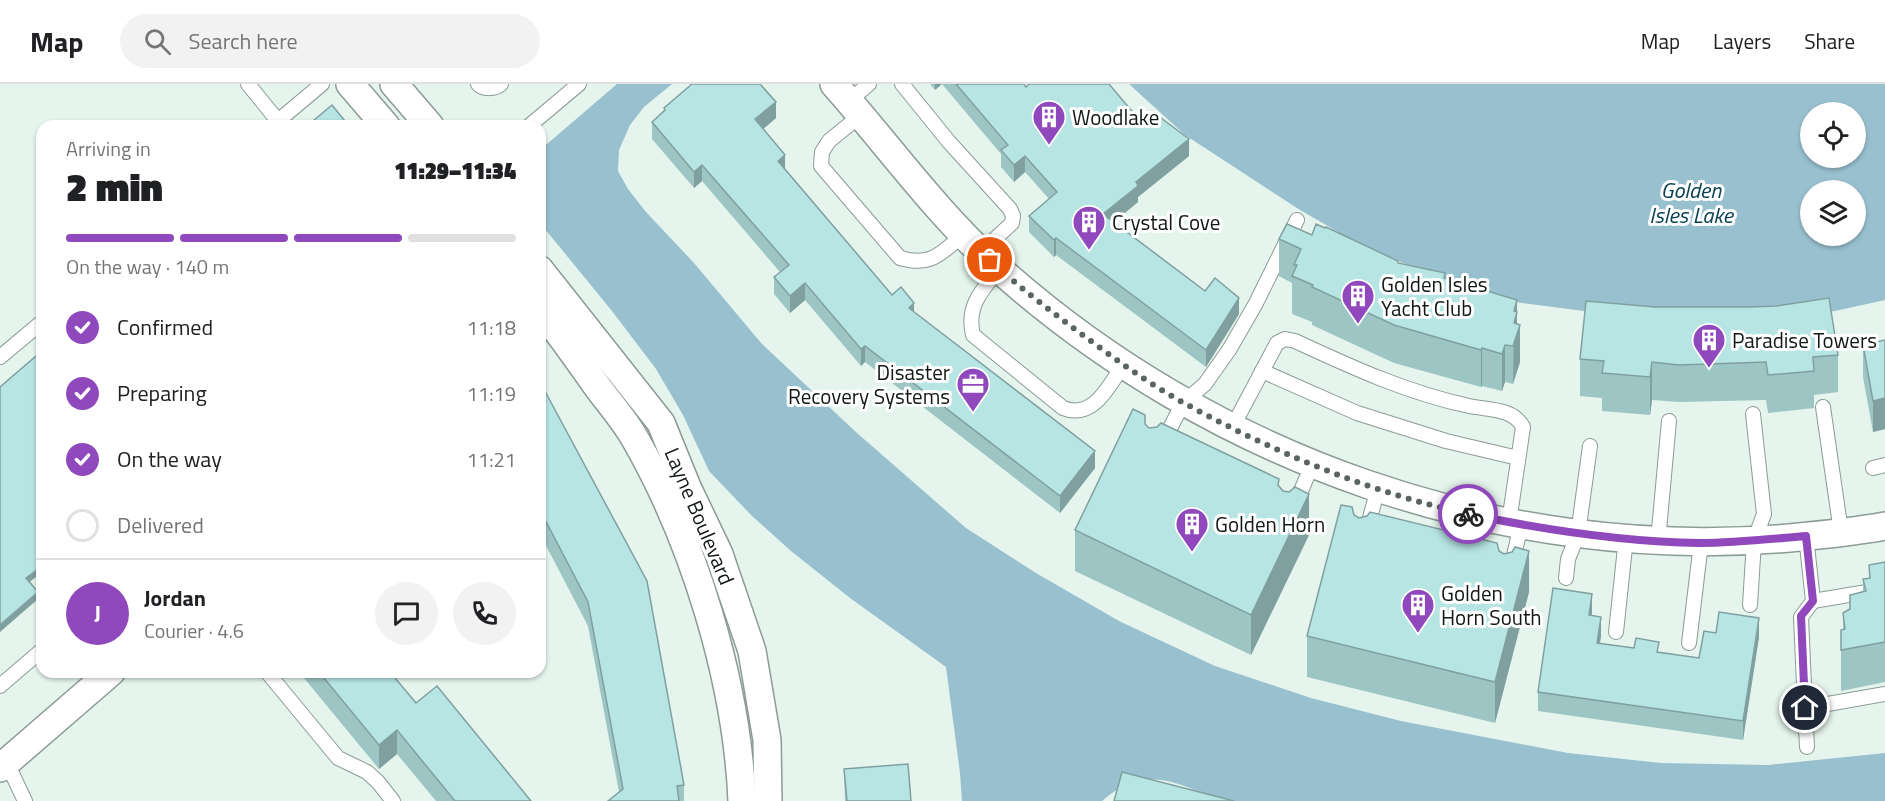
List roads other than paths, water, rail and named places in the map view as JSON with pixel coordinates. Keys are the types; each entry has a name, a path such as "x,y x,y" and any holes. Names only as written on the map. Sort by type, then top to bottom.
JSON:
{"street":[{"path":"351,84 381,120"},
{"path":"394,84 425,120"},
{"path":"853,96 933,202 981,252 1123,365 1183,403 1312,465 1448,509 1578,534 1701,543 1754,541 1885,526"},
{"name":"Layne Boulevard","path":"546,306 634,436 719,554 753,651 767,740 768,801"},
{"name":"Layne Boulevard","path":"675,492 727,680 741,777 742,801"},
{"path":"4,765 104,678"}],"lane":[{"path":"248,84 273,120"},
{"path":"279,120 322,84"},
{"path":"478,84 480,87 489,89 501,84"},
{"path":"536,120 579,84"},
{"path":"853,96 822,152 821,166 900,258 915,262 929,261 940,255 981,252 1012,223 1013,216 1010,209 949,142 902,84"},
{"path":"1158,450 1183,403 1205,384 1229,350 1255,305 1297,220"},
{"path":"981,252 978,294 972,308 970,324 973,335 1063,408 1072,412 1083,410 1100,399 1123,365"},
{"path":"0,357 36,327"},
{"path":"1232,428 1277,344 1285,339 1295,341 1377,379 1466,405 1511,414 1518,418 1522,427 1509,576"},
{"path":"1262,371 1357,413 1446,441 1518,458"},
{"path":"1823,407 1841,532"},
{"path":"1750,605 1754,541 1764,514 1753,414"},
{"path":"1658,541 1669,421"},
{"path":"1566,578 1568,559 1578,534 1590,446"},
{"path":"1291,514 1312,465"},
{"path":"1364,540 1378,488"},
{"path":"1806,536 1813,601"},
{"path":"1616,632 1626,538"},
{"path":"1689,643 1701,543"},
{"path":"1807,747 1801,616 1813,601 1885,589"},
{"path":"0,686 36,655"},
{"path":"272,678 338,759 367,772 393,801"},
{"path":"1805,708 1885,694"},
{"path":"4,765 25,801"}],"water":[{"path":"617,84 672,84 644,107 630,125 619,150 618,171 628,189 646,212 694,263 762,344 857,433 966,528 1036,573 1119,621 1215,666 1311,698 1401,721 1568,753 1661,763 1768,765 1885,753 1885,801 1224,801 1176,783 1147,779 1118,789 1102,801 962,801 946,667 850,598 791,551 752,516 709,471 683,415 656,369 546,230 546,145"},
{"name":"Golden Isles Lake","path":"1129,84 1885,84 1885,300 1835,311 1811,314 1615,315 1490,299 1347,237 1300,210 1185,135"}],"place":[{"name":"Woodlake","path":"1049,146"},
{"name":"Crystal Cove","path":"1089,251"},
{"name":"Golden Isles Yacht Club","path":"1358,325"},
{"name":"Paradise Towers","path":"1709,369"},
{"name":"Disaster Recovery Systems","path":"973,413"},
{"name":"Golden Horn","path":"1192,553"},
{"name":"Golden Horn South","path":"1418,634"}]}
